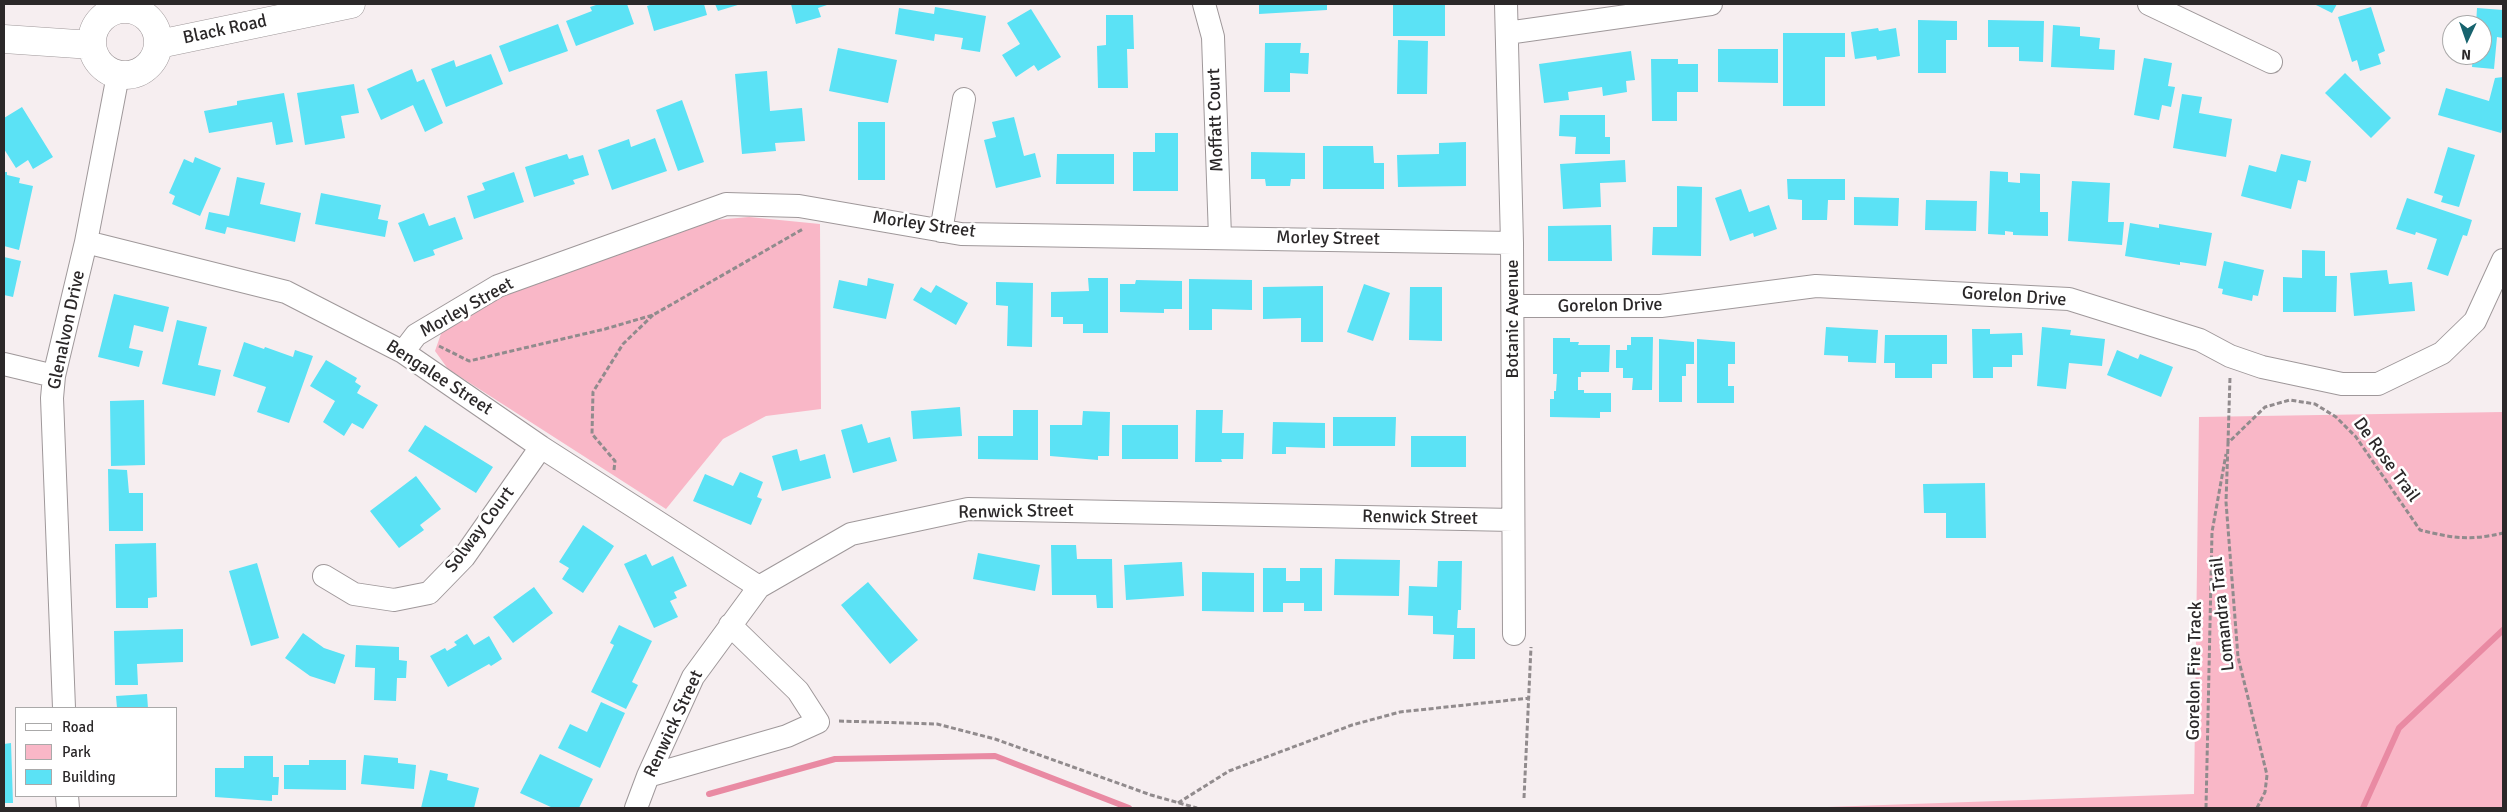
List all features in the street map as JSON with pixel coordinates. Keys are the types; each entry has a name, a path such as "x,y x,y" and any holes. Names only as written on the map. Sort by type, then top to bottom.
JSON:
{"main road":[{"name":"Black Road","path":"159,44 350,4"},
{"path":"126,9 138,12 151,21 157,31 159,44 156,55 147,68 137,73 118,75 103,66 96,57 92,45 93,34 98,24 111,13 126,9"},
{"path":"4,39 92,45"}],"street":[{"name":"Moffatt Court","path":"1204,4 1213,37 1220,237"},
{"name":"Botanic Avenue","path":"1506,4 1512,243 1514,634"},
{"path":"1507,33 1711,4"},
{"path":"2149,4 2271,62"},
{"name":"Glenalvon Drive","path":"64,707 52,398 54,376 86,242 118,75"},
{"path":"941,231 964,99"},
{"name":"Morley Street","path":"410,343 498,286 726,204 799,206 961,234 1512,243"},
{"name":"Bengalee Street","path":"86,242 286,292 410,343 541,447 759,587"},
{"name":"Gorelon Drive","path":"1512,306 1661,306 1816,286 2069,299 2200,340 2230,356 2284,372 2342,384 2378,384 2442,353 2475,320 2503,260"},
{"path":"4,364 54,376"},
{"name":"Solway Court","path":"324,576 354,594 394,600 429,593 464,557 541,447"},
{"name":"Renwick Street","path":"636,808 648,776 693,677 759,587 851,534 968,509 1513,520"},
{"path":"648,776 787,736 818,722 798,691 730,625"}],"path":[{"path":"410,343 469,362 605,329 653,315 834,211"},
{"path":"611,492 615,461 592,434 593,392 623,344 653,315"},
{"name":"Gorelon Fire Track","path":"2206,808 2212,532 2228,443 2230,356"},
{"name":"De Rose Trail","path":"2228,443 2265,408 2290,400 2315,404 2336,417 2356,437 2420,530 2441,536 2476,539 2503,533"},
{"name":"Lomandra Trail","path":"2228,443 2226,502 2238,657 2267,774 2265,792 2257,808"},
{"path":"1514,634 1531,642 1530,698 1524,798"},
{"path":"1178,803 1229,771 1352,725 1400,712 1530,698"},
{"path":"818,722 855,720 937,724 995,739 1197,808"}],"green space":[{"path":"749,217 820,224 821,409 766,416 723,439 666,509 448,369 435,351 443,328 510,292 715,220"},
{"path":"2503,412 2503,808 1799,808 2194,794 2199,417"}],"building":[{"path":"599,4 627,4 634,24 576,46 566,21 592,11 590,7"},
{"path":"653,4 704,4 707,15 654,31 647,6"},
{"path":"715,4 741,4 718,11"},
{"path":"791,4 830,4 818,8 821,17 796,24"},
{"path":"1259,4 1327,4 1327,10 1259,14"},
{"path":"1393,4 1445,4 1445,36 1393,36"},
{"path":"2314,4 2337,4 2332,13"},
{"path":"935,7 986,16 980,52 961,49 963,38 935,34 934,41 895,34 899,8 934,14"},
{"path":"2371,7 2385,51 2378,54 2381,64 2360,71 2357,60 2352,62 2338,17"},
{"path":"2477,8 2503,10 2503,38 2497,37 2494,69 2472,67 2472,65 2492,65 2492,15 2477,15"},
{"path":"1031,9 1061,57 1038,71 1034,65 1016,77 1002,55 1020,44 1007,23"},
{"path":"1106,15 1133,15 1134,49 1127,49 1128,88 1098,88 1097,46 1106,45"},
{"path":"1918,20 1957,21 1957,40 1946,40 1946,73 1918,73"},
{"path":"1988,20 2044,21 2043,62 2019,61 2019,47 1988,47"},
{"path":"558,24 568,51 509,72 499,46"},
{"path":"2053,25 2080,27 2080,36 2100,38 2099,49 2115,50 2114,70 2051,67"},
{"path":"1878,28 1879,31 1896,28 1900,56 1877,60 1876,56 1855,59 1851,32"},
{"path":"1783,33 1845,33 1845,57 1825,57 1825,106 1783,106"},
{"path":"1398,40 1428,41 1427,94 1397,94"},
{"path":"1265,43 1301,43 1300,53 1309,53 1308,74 1290,73 1290,92 1264,92"},
{"path":"838,48 897,60 888,103 829,91"},
{"path":"1718,49 1778,49 1778,83 1718,82"},
{"path":"1631,51 1635,80 1626,81 1627,92 1603,96 1602,87 1568,92 1569,100 1544,103 1539,64"},
{"path":"491,54 503,84 446,107 431,69 454,60 456,67"},
{"path":"2144,58 2172,63 2168,86 2175,87 2171,107 2162,105 2159,120 2134,115"},
{"path":"1651,59 1678,59 1678,64 1698,64 1698,92 1677,92 1677,121 1652,121"},
{"path":"412,69 417,82 424,79 443,123 425,132 413,105 381,120 367,89"},
{"path":"767,71 770,111 802,108 805,141 775,143 776,151 742,154 735,74"},
{"path":"2345,73 2391,118 2371,138 2325,93"},
{"path":"2503,77 2503,125 2501,133 2438,115 2446,88 2489,101 2495,78"},
{"path":"354,84 359,113 341,116 345,138 305,145 297,93"},
{"path":"284,93 293,142 276,145 272,122 209,133 204,111 237,105 237,101"},
{"path":"2182,94 2202,97 2199,113 2232,119 2226,157 2173,148"},
{"path":"682,100 704,162 678,171 656,110"},
{"path":"22,107 53,157 33,169 28,160 16,168 4,149 4,118"},
{"path":"1560,115 1605,115 1605,137 1610,137 1610,154 1575,154 1576,137 1559,136"},
{"path":"1014,117 1024,156 1035,153 1041,177 996,188 984,140 996,137 992,122"},
{"path":"858,122 885,122 885,180 858,180"},
{"path":"1155,133 1178,133 1178,191 1133,191 1133,152 1155,152"},
{"path":"655,138 667,171 612,190 598,150 629,139 631,147"},
{"path":"1466,142 1466,186 1398,187 1397,155 1439,154 1439,143"},
{"path":"1323,146 1373,146 1374,163 1384,163 1384,189 1323,189"},
{"path":"2448,147 2475,155 2459,207 2441,202 2443,196 2434,193"},
{"path":"1251,152 1305,153 1305,179 1291,179 1290,186 1266,186 1265,179 1251,179"},
{"path":"567,154 569,159 583,155 589,175 573,180 575,184 534,197 525,167"},
{"path":"1057,154 1114,154 1114,184 1056,184"},
{"path":"2281,154 2311,161 2306,182 2298,180 2291,209 2241,196 2249,165 2276,172"},
{"path":"195,157 221,168 200,216 172,204 175,196 169,193 184,159 193,163"},
{"path":"1625,160 1626,182 1600,183 1601,207 1563,209 1560,164"},
{"path":"1990,171 2008,172 2008,182 2020,183 2020,173 2040,174 2040,212 2048,212 2048,236 2013,235 2013,232 2005,231 2005,235 1988,234"},
{"path":"4,172 7,172 7,175 20,178 19,183 33,186 19,250 4,246"},
{"path":"514,172 524,202 474,219 467,196 485,190 482,183"},
{"path":"237,177 265,183 260,204 301,213 295,242 227,227 225,234 205,229 209,212 229,216"},
{"path":"1787,179 1845,179 1845,200 1828,200 1827,220 1802,220 1802,200 1788,199"},
{"path":"2072,181 2110,183 2108,222 2124,222 2122,245 2068,241"},
{"path":"1677,186 1702,187 1701,256 1652,255 1653,227 1677,227"},
{"path":"1741,189 1749,212 1769,205 1777,229 1754,237 1753,233 1730,241 1715,198"},
{"path":"321,193 381,205 378,219 388,221 385,237 315,224"},
{"path":"1854,197 1899,198 1898,226 1854,225"},
{"path":"2407,198 2472,220 2467,236 2463,235 2448,276 2427,269 2437,239 2416,232 2415,235 2396,229"},
{"path":"1926,200 1977,201 1976,231 1925,230"},
{"path":"424,213 429,226 455,217 463,239 433,250 435,255 414,262 398,223"},
{"path":"2130,223 2159,228 2159,224 2212,233 2206,266 2180,262 2180,265 2125,256"},
{"path":"1611,225 1612,261 1548,261 1548,226"},
{"path":"2302,250 2325,251 2325,276 2337,276 2336,312 2283,312 2283,277 2302,278"},
{"path":"4,257 21,261 13,297 4,295"},
{"path":"2224,261 2264,270 2258,296 2253,295 2252,301 2222,294 2223,289 2218,288"},
{"path":"2387,270 2389,284 2412,282 2415,311 2354,316 2350,273"},
{"path":"868,278 894,284 886,319 833,308 839,280 867,286"},
{"path":"1088,278 1108,278 1108,333 1083,333 1083,324 1063,324 1063,317 1051,317 1051,292 1089,291"},
{"path":"1189,279 1252,280 1252,310 1212,309 1212,330 1189,330"},
{"path":"1136,280 1182,281 1182,309 1164,309 1164,313 1120,312 1120,284 1135,284"},
{"path":"996,282 1033,283 1032,347 1007,346 1008,306 996,305"},
{"path":"1364,284 1390,293 1373,341 1347,332"},
{"path":"936,285 968,303 956,325 913,300 921,287 931,293"},
{"path":"1323,286 1323,342 1301,342 1301,318 1263,319 1263,287"},
{"path":"1410,287 1442,287 1442,341 1409,340"},
{"path":"114,294 169,307 163,332 134,325 129,348 143,351 139,367 98,357"},
{"path":"177,320 207,327 198,365 221,370 215,396 162,384"},
{"path":"1826,327 1878,330 1876,363 1848,362 1848,356 1824,355"},
{"path":"2042,327 2071,330 2070,335 2105,339 2102,366 2069,363 2066,389 2037,386"},
{"path":"1972,329 1990,329 1990,334 2022,333 2023,355 2012,355 2012,367 1993,367 1993,378 1973,378"},
{"path":"1885,335 1947,335 1947,364 1932,364 1932,378 1895,378 1895,363 1884,363"},
{"path":"1631,337 1653,337 1652,390 1632,390 1633,378 1623,378 1623,368 1616,368 1616,350 1627,350 1627,345 1631,345"},
{"path":"1553,338 1570,338 1570,342 1579,342 1578,345 1610,345 1609,372 1581,372 1581,377 1578,377 1578,390 1584,390 1584,393 1611,393 1611,412 1600,412 1600,418 1550,417 1550,399 1554,399 1557,374 1553,374"},
{"path":"1659,339 1694,342 1694,364 1686,364 1686,376 1682,376 1682,402 1659,402"},
{"path":"1697,339 1735,342 1735,364 1728,364 1728,386 1734,386 1734,403 1697,403"},
{"path":"244,342 293,357 295,350 313,356 289,423 257,412 266,387 233,376"},
{"path":"2117,350 2138,359 2140,354 2173,367 2161,397 2107,375"},
{"path":"326,360 357,378 355,382 361,386 357,393 378,405 363,429 352,423 344,436 323,422 335,401 310,386"},
{"path":"144,400 145,465 111,466 110,401"},
{"path":"960,407 962,436 913,439 911,411"},
{"path":"1013,410 1038,410 1038,460 978,459 978,436 1013,436"},
{"path":"1196,410 1223,410 1222,433 1244,433 1243,459 1221,459 1222,462 1195,462"},
{"path":"1083,411 1110,412 1109,456 1098,456 1098,460 1050,456 1050,425 1082,425"},
{"path":"1333,417 1396,417 1395,446 1333,446"},
{"path":"1273,422 1325,423 1325,448 1286,447 1286,454 1272,454"},
{"path":"862,424 868,443 890,437 897,461 853,473 841,430"},
{"path":"425,425 493,467 476,493 408,451"},
{"path":"1122,425 1178,425 1178,459 1122,459"},
{"path":"1411,436 1466,436 1466,467 1411,467"},
{"path":"797,449 800,461 825,454 831,478 782,491 772,456"},
{"path":"108,469 127,470 129,493 143,493 143,531 109,531"},
{"path":"740,472 763,482 757,497 762,499 751,525 693,501 705,474 733,486"},
{"path":"416,476 441,509 420,525 424,530 399,548 370,511"},
{"path":"1985,483 1986,538 1946,538 1946,513 1924,513 1923,484"},
{"path":"583,525 614,546 583,593 562,579 569,568 559,562"},
{"path":"156,543 157,597 148,598 148,608 116,608 115,544"},
{"path":"1051,545 1076,545 1077,559 1112,559 1113,608 1097,608 1096,595 1052,595"},
{"path":"978,553 1040,565 1035,591 973,579"},
{"path":"646,554 652,566 673,556 687,586 674,592 677,598 670,601 678,617 654,628 624,564"},
{"path":"1335,559 1400,560 1399,596 1334,595"},
{"path":"1438,561 1462,561 1461,610 1458,610 1457,628 1475,628 1475,659 1453,659 1454,635 1433,634 1433,616 1408,615 1409,586 1437,587"},
{"path":"1182,562 1184,596 1126,600 1124,565"},
{"path":"257,563 279,638 251,646 229,571"},
{"path":"1263,568 1286,568 1286,581 1300,581 1300,568 1322,568 1322,611 1304,611 1304,603 1283,603 1283,612 1263,612"},
{"path":"1202,572 1254,573 1254,612 1202,611"},
{"path":"868,582 918,640 890,664 841,605"},
{"path":"534,587 553,613 513,643 493,617"},
{"path":"619,625 652,641 632,682 638,685 626,709 591,692 614,645 610,643"},
{"path":"183,629 183,662 137,664 138,685 115,685 114,631"},
{"path":"303,633 324,648 345,655 335,684 310,676 285,658"},
{"path":"467,634 474,645 489,636 502,659 491,666 489,664 448,687 430,656 445,648 447,651 457,645 454,642"},
{"path":"356,645 399,647 399,660 407,661 406,678 397,678 396,701 374,700 375,668 355,667"},
{"path":"147,694 148,707 117,707 116,696"},
{"path":"601,702 625,713 600,768 558,748 570,724 587,732"},
{"path":"11,743 13,803 4,803 4,744"},
{"path":"540,754 593,779 579,808 553,808 520,793"},
{"path":"364,755 398,758 398,763 416,765 414,789 361,784"},
{"path":"244,756 273,756 273,777 279,777 278,795 272,795 272,801 215,797 215,768 244,768"},
{"path":"309,760 346,760 346,790 284,789 284,765 309,765"},
{"path":"430,770 448,774 447,780 479,788 474,808 421,808"}],"waterway":[{"path":"2363,808 2399,728 2503,630"},
{"path":"709,794 835,759 995,756 1129,808"}]}
